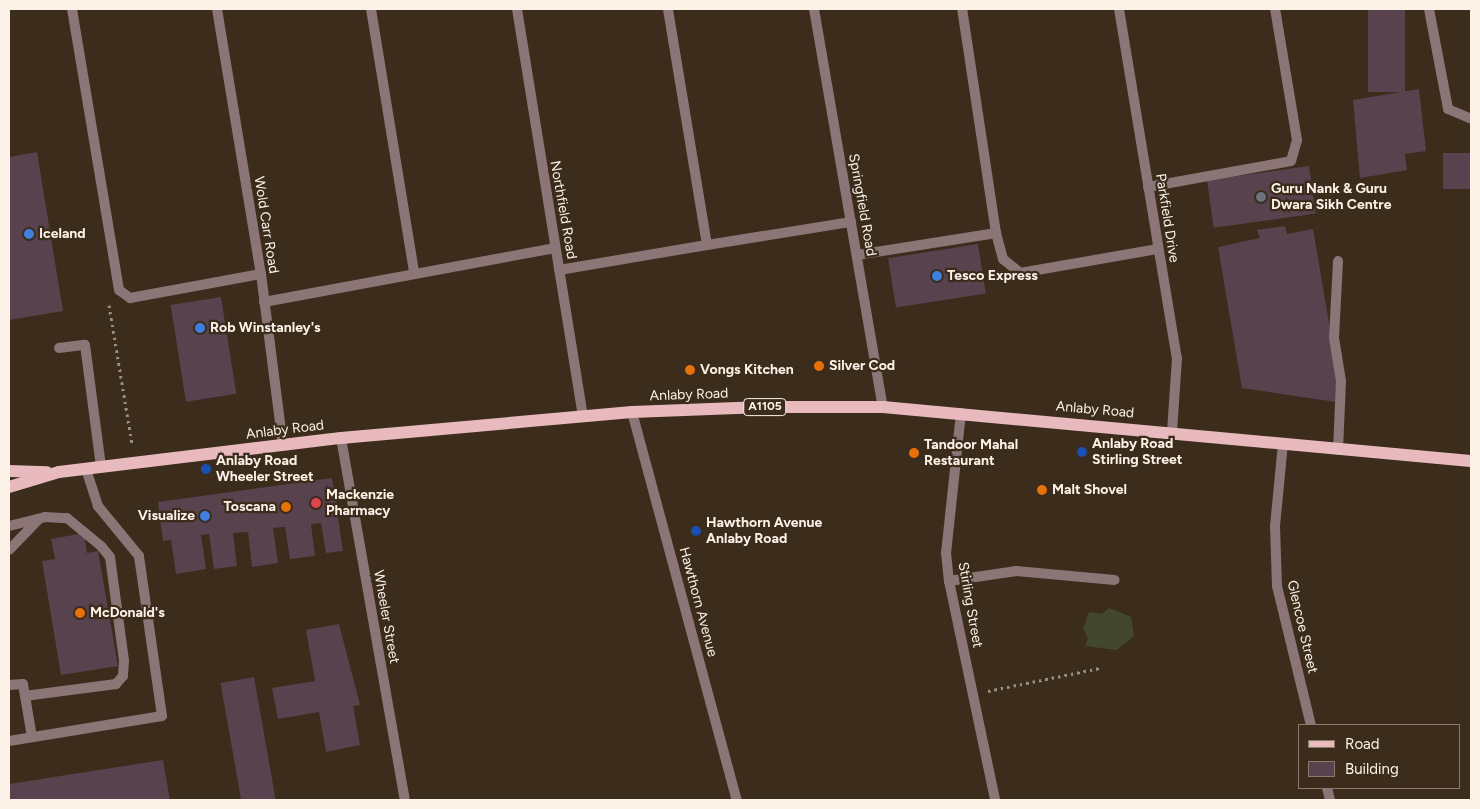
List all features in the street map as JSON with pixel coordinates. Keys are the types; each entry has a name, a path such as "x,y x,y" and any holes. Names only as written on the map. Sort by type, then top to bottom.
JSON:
{"main road":[{"name":"Anlaby Road","path":"9,486 59,472 101,466 341,438 583,416 632,412 883,407 1172,431 1338,450 1471,461"},
{"name":"Anlaby Road","path":"9,471 59,472"}],"street":[{"path":"72,9 119,290 130,298 261,274"},
{"name":"Wold Carr Road","path":"217,9 261,274 283,446"},
{"path":"371,9 414,272"},
{"name":"Northfield Road","path":"517,9 554,248 583,416"},
{"path":"668,9 707,245"},
{"name":"Springfield Road","path":"814,9 883,407"},
{"path":"962,9 996,234 1003,259 1020,273 1158,249"},
{"name":"Parkfield Drive","path":"1119,9 1158,249 1178,358 1172,431"},
{"path":"1148,187 1291,160 1297,140 1275,9"},
{"path":"1429,9 1448,109 1471,119"},
{"path":"559,270 851,222"},
{"path":"857,255 996,234"},
{"path":"264,302 414,272 554,248"},
{"path":"1338,261 1334,338 1341,381 1338,450"},
{"path":"59,348 85,345 101,466"},
{"name":"Hawthorn Avenue","path":"632,412 737,800"},
{"name":"Stirling Street","path":"961,413 946,553 949,581 995,800"},
{"name":"Wheeler Street","path":"341,438 405,800"},
{"name":"Glencoe Street","path":"1283,443 1275,526 1277,586 1311,724"},
{"path":"9,740 162,716 139,556 98,506 86,468"},
{"path":"9,526 39,519 67,518 90,533 110,557 123,676 102,688 25,696"},
{"path":"9,550 39,519"},
{"path":"949,581 1016,571 1115,580"},
{"path":"9,685 23,684 32,737"}],"path":[{"path":"972,694 1100,668"}],"green space":[{"path":"1109,608 1131,617 1134,636 1117,650 1085,646 1088,638 1083,629 1089,612 1102,614"}],"building":[{"path":"1368,9 1405,9 1405,92 1368,92"},
{"path":"1419,89 1426,151 1405,154 1407,170 1360,178 1353,100"},
{"name":"Iceland","path":"37,152 63,311 9,320 9,157"},
{"path":"1443,153 1471,153 1471,189 1443,189"},
{"name":"Guru Nank & Guru Dwara Sikh Centre","path":"1309,166 1316,214 1214,228 1207,180"},
{"path":"1285,226 1287,234 1313,229 1339,381 1336,402 1242,388 1218,247 1260,238 1257,230"},
{"name":"Tesco Express","path":"978,244 986,293 896,308 888,258"},
{"name":"Rob Winstanley's","path":"221,297 236,394 186,402 171,305"},
{"path":"332,478 343,551 326,553 321,523 311,524 315,556 290,559 285,527 273,528 278,563 252,567 248,532 233,533 237,566 214,569 209,534 201,535 206,569 176,574 171,540 163,541 158,502"},
{"name":"McDonald's","path":"84,533 87,553 98,551 118,666 61,675 42,561 55,559 51,539"},
{"path":"339,624 360,705 353,706 360,745 326,752 319,712 278,719 272,688 315,681 306,630"},
{"path":"254,677 276,800 241,800 221,683"},
{"path":"163,760 170,800 9,800 9,784"}],"place":[{"name":"Guru Nank & Guru Dwara Sikh Centre","path":"1261,197"},
{"name":"Iceland","path":"29,234"},
{"name":"Tesco Express","path":"937,276"},
{"name":"Rob Winstanley's","path":"200,328"},
{"name":"Silver Cod","path":"819,366"},
{"name":"Vongs Kitchen","path":"690,370"},
{"name":"Anlaby Road Stirling Street","path":"1082,452"},
{"name":"Tandoor Mahal Restaurant","path":"914,453"},
{"name":"Anlaby Road Wheeler Street","path":"206,469"},
{"name":"Malt Shovel","path":"1042,490"},
{"name":"Mackenzie Pharmacy","path":"316,503"},
{"name":"Toscana","path":"286,507"},
{"name":"Visualize","path":"205,516"},
{"name":"Hawthorn Avenue Anlaby Road","path":"696,531"},
{"name":"McDonald's","path":"80,613"}]}
